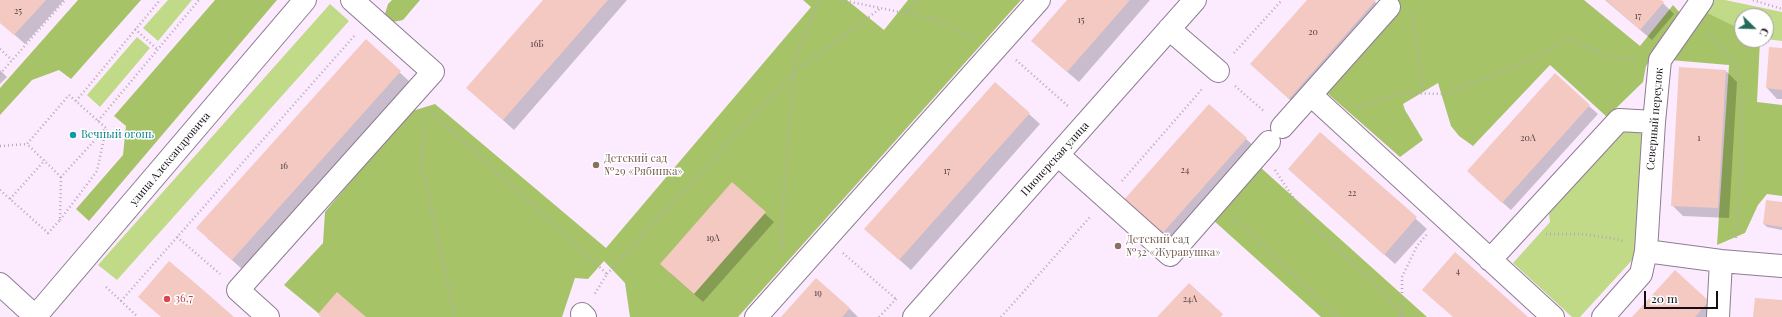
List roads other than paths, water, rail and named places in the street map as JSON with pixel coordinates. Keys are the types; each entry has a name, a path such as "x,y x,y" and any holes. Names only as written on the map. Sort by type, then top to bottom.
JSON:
{"street":[{"name":"улица Александровича","path":"36,317 305,0"},
{"path":"268,317 238,290 433,72 352,0"},
{"path":"756,317 1039,0"},
{"name":"Пионерская улица","path":"917,316 1195,0"},
{"path":"1058,155 1170,255 1389,7"},
{"name":"Северный переулок","path":"1603,317 1641,274 1646,251 1654,122 1660,60 1697,7"},
{"path":"1170,29 1218,71"},
{"path":"1311,95 1553,317"},
{"path":"1490,260 1619,120 1654,122"},
{"path":"1646,251 1782,266"},
{"path":"1718,317 1728,261"},
{"path":"0,284 36,317"}],"place":[{"name":"Вечный огонь","path":"73,135"},
{"name":"Детский сад №29 «Рябинка»","path":"596,165"},
{"name":"Детский сад №32 «Журавушка»","path":"1118,246"},
{"name":"36,7","path":"167,299"}]}
